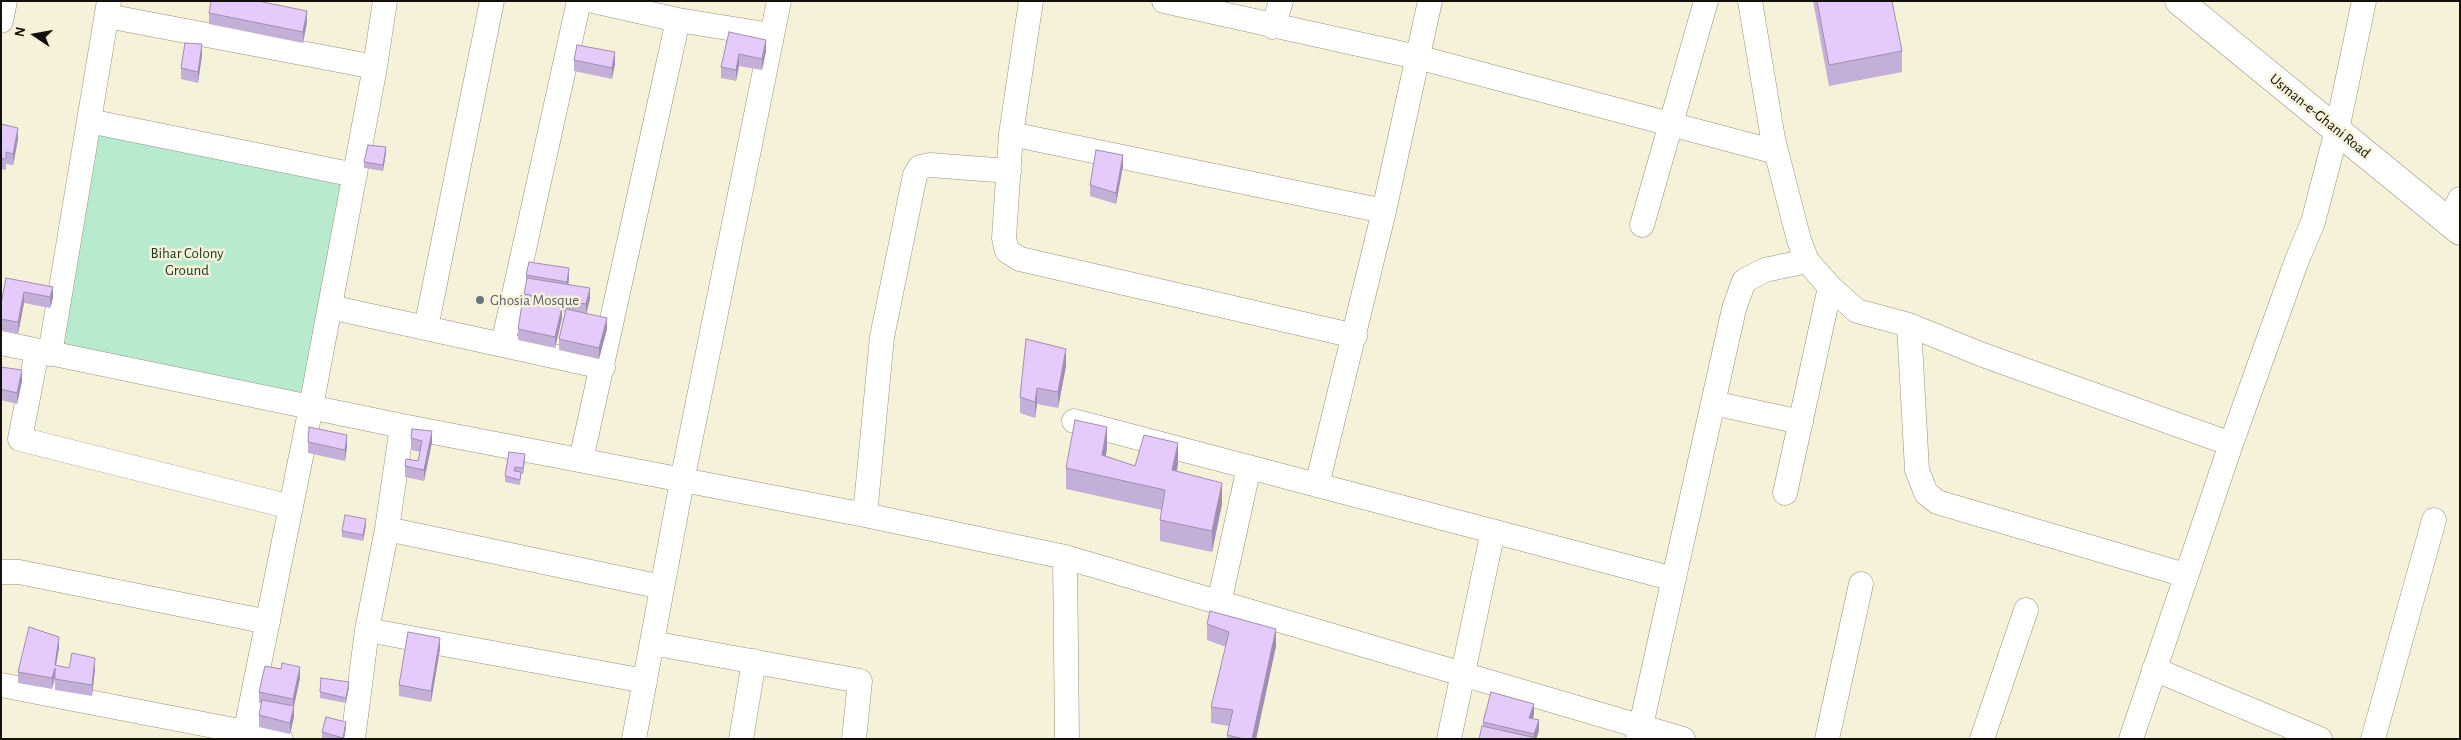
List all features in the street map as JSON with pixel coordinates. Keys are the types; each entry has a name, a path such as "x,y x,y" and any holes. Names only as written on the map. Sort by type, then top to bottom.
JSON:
{"main road":[{"name":"Usman-e-Ghani Road","path":"2185,3 2337,130 2456,217"}],"street":[{"path":"1,21 5,1"},
{"path":"245,735 311,407 375,67 385,1"},
{"path":"426,328 492,1"},
{"path":"503,344 579,1"},
{"path":"593,1 678,20 771,35"},
{"path":"634,739 682,481 779,1"},
{"path":"1031,1 1012,134 1004,238 1007,251 1020,259 1355,336"},
{"path":"1164,1 1197,5 1273,27 1417,58 1776,152"},
{"path":"1273,27 1281,1"},
{"path":"1317,485 1355,336 1430,1"},
{"path":"1642,225 1706,1"},
{"path":"1750,1 1776,152 1799,240 1808,261 1830,287 1857,311 1909,325 1983,355 2231,444"},
{"path":"2131,739 2185,575 2231,444 2297,260 2313,222 2337,130 2364,1"},
{"path":"291,507 20,439 43,353 89,121 108,9 375,67"},
{"path":"581,460 678,20"},
{"path":"89,121 355,174"},
{"path":"1012,134 1384,211"},
{"path":"865,515 882,337 915,175 920,167 930,165 1009,171"},
{"path":"1639,732 1734,309 1744,281 1765,270 1808,261"},
{"path":"1785,493 1830,287"},
{"path":"330,307 603,367"},
{"path":"1909,325 1917,470 1926,493 1937,502 2185,575"},
{"path":"1,343 402,426 865,515 1065,557 1462,673 1639,732 1683,739"},
{"path":"1713,403 1800,422"},
{"path":"1074,421 1674,579"},
{"path":"353,739 367,630 387,529 402,426"},
{"path":"1219,603 1249,467"},
{"path":"2373,739 2434,520"},
{"path":"387,529 662,587"},
{"path":"1449,739 1493,531"},
{"path":"1065,557 1066,739"},
{"path":"1,572 19,572 268,622"},
{"path":"1827,739 1862,584"},
{"path":"1982,739 2026,610"},
{"path":"367,630 645,681"},
{"path":"652,643 860,681 854,739"},
{"path":"741,739 754,662"},
{"path":"2154,669 2320,739"},
{"path":"1,685 245,735 281,739"}],"green space":[{"name":"Bihar Colony Ground","path":"89,124 345,172 299,402 50,354"}],"building":[{"path":"211,1 258,1 307,11 303,32 209,13"},
{"path":"1817,1 1892,1 1902,51 1829,65"},
{"path":"729,32 766,40 762,59 739,54 736,70 721,67"},
{"path":"185,43 202,44 198,72 181,68"},
{"path":"577,45 615,52 612,68 574,60"},
{"path":"1,124 18,128 13,154 6,152 6,159 1,158"},
{"path":"368,145 386,147 383,165 364,162"},
{"path":"1096,150 1123,155 1116,193 1090,185"},
{"path":"529,262 569,268 567,282 526,275"},
{"path":"6,278 53,287 50,297 24,292 18,322 1,319 1,304"},
{"path":"527,278 590,288 586,304 524,294"},
{"path":"523,298 562,307 555,337 518,329"},
{"path":"566,309 607,318 599,348 559,339"},
{"path":"1026,339 1066,349 1058,392 1037,388 1035,402 1020,397"},
{"path":"1,367 22,370 17,393 1,389"},
{"path":"1075,420 1107,427 1102,455 1135,466 1144,435 1178,443 1172,470 1222,483 1212,531 1160,520 1165,490 1066,468"},
{"path":"309,427 347,435 345,450 308,442"},
{"path":"412,429 432,431 424,470 405,466 406,459 418,461 422,441 411,438"},
{"path":"509,452 525,454 523,468 515,467 514,471 521,472 520,480 505,476"},
{"path":"345,515 366,519 363,535 342,531"},
{"path":"1210,611 1276,629 1252,739 1227,735 1233,710 1211,707 1229,632 1207,624"},
{"path":"29,627 59,637 55,665 69,668 72,653 95,658 92,685 55,679 55,668 52,678 18,672"},
{"path":"408,632 440,638 431,691 399,685"},
{"path":"282,663 300,667 293,699 259,692 265,666 281,669"},
{"path":"321,678 349,682 346,698 320,692"},
{"path":"1491,692 1534,704 1529,718 1539,720 1534,734 1483,722"},
{"path":"262,700 294,706 290,723 259,715"},
{"path":"326,717 346,722 343,738 322,732"},
{"path":"1482,726 1536,738 1536,739 1479,739"}],"place":[{"name":"Ghosia Mosque","path":"480,300"}]}
